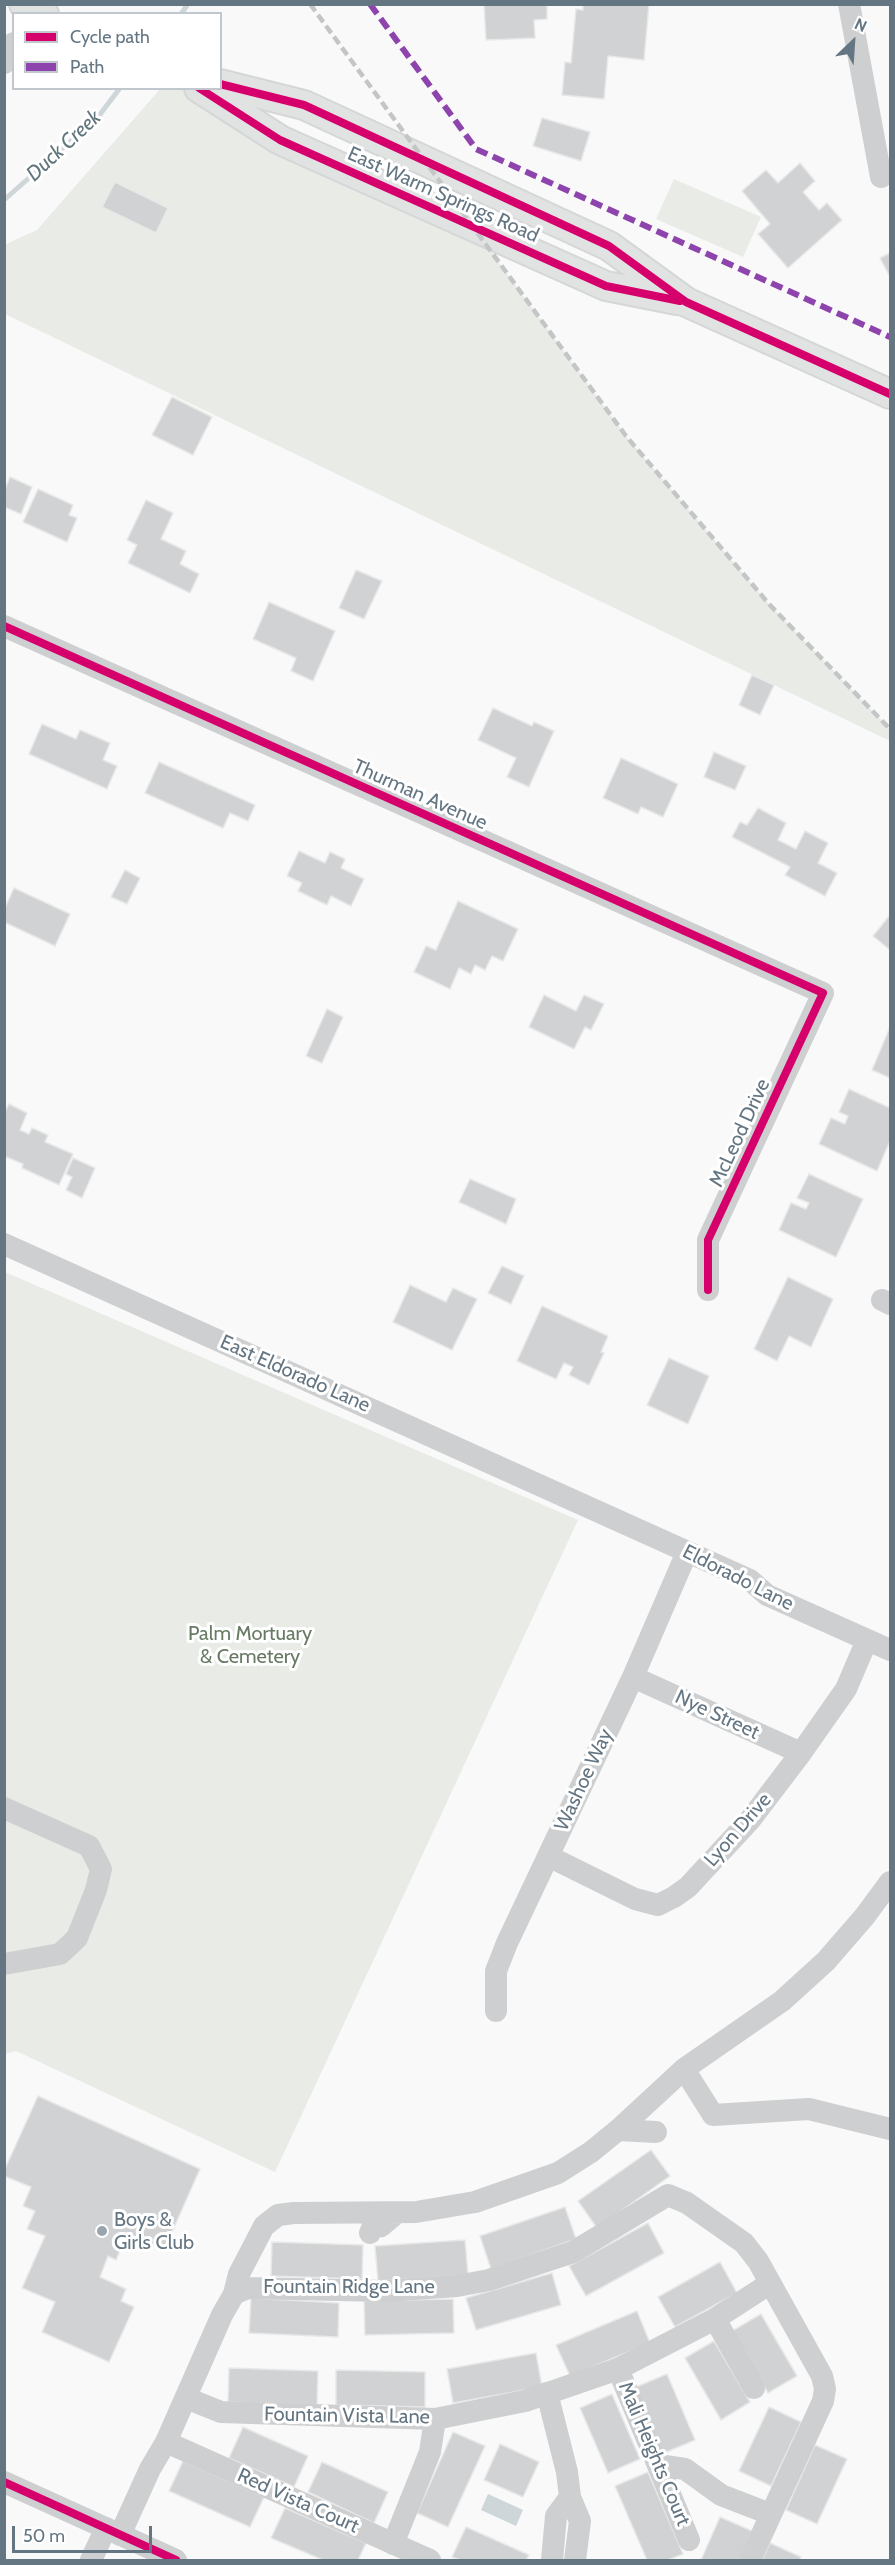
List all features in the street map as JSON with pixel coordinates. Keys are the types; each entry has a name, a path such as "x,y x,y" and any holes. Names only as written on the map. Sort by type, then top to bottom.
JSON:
{"main road":[{"name":"East Warm Springs Road","path":"222,84 304,105 609,246 686,302 891,394"},
{"name":"East Warm Springs Road","path":"202,90 280,140 606,286 686,302"}],"street":[{"path":"849,4 881,177"},
{"path":"4,63 12,47"},
{"name":"Thurman Avenue","path":"4,626 823,993"},
{"name":"McLeod Drive","path":"708,1290 708,1240 823,993"},
{"name":"East Eldorado Lane","path":"4,1244 585,1505"},
{"name":"Eldorado Lane","path":"585,1505 750,1580 767,1595 891,1650"},
{"name":"Washoe Way","path":"496,2011 496,1971 633,1677 687,1552"},
{"name":"Lyon Drive","path":"548,1856 635,1899 658,1905 688,1887 750,1820 801,1753 846,1689 867,1640"},
{"name":"Nye Street","path":"633,1677 801,1753"},
{"path":"4,1808 89,1846 101,1869 96,1890 77,1938 60,1954 4,1964"},
{"path":"234,2294 239,2274 264,2226 278,2215 294,2213 373,2223 398,2213 475,2202 562,2177 618,2130 684,2069 791,1993 826,1960 891,1882"},
{"path":"684,2069 713,2115 809,2109 891,2129"},
{"path":"618,2130 656,2132"},
{"name":"Fountain Ridge Lane","path":"91,2560 113,2532 166,2442 222,2315 234,2294 248,2288 385,2291 457,2286 489,2280 573,2252 668,2195 687,2203 744,2243 758,2261 769,2284"},
{"path":"750,2560 823,2401 825,2389 822,2376 769,2284"},
{"name":"Fountain Vista Lane","path":"186,2398 221,2412 435,2419 525,2401 618,2369 715,2319 769,2284"},
{"path":"715,2319 754,2388"},
{"name":"Mali Heights Court","path":"618,2369 689,2540"},
{"path":"547,2393 567,2472 570,2497 580,2521 580,2540 575,2560"},
{"path":"393,2544 430,2452 435,2419"},
{"name":"Red Vista Court","path":"166,2442 430,2560"},
{"path":"658,2464 685,2469 721,2494 770,2514"},
{"path":"4,2482 176,2560"},
{"path":"552,2560 556,2516 570,2497"}],"green space":[{"path":"159,90 207,90 473,227 626,436 769,604 890,729 890,741 5,314 4,245 37,230"},
{"path":"674,179 761,217 743,257 656,219"},
{"name":"Palm Mortuary & Cemetery","path":"5,1272 578,1520 275,2172 16,2051 5,2054"}],"shaded area":[{"path":"488,2494 523,2510 516,2526 481,2510"}],"building":[{"path":"484,4 547,4 547,19 534,20 535,38 486,40"},
{"path":"583,4 649,4 644,60 608,56 604,99 562,95 565,62 571,63 576,9 583,10"},
{"path":"542,118 590,132 581,161 533,146"},
{"path":"800,163 815,181 803,192 819,210 827,203 842,220 788,268 758,234 770,224 742,191 766,170 778,183"},
{"path":"115,182 168,208 156,233 102,207"},
{"path":"890,253 890,277 880,258"},
{"path":"172,397 212,417 193,455 152,435"},
{"path":"10,477 32,487 21,514 4,507 4,492"},
{"path":"38,489 73,505 69,515 77,518 67,542 23,522"},
{"path":"146,500 173,513 161,539 186,551 180,564 199,574 190,593 128,563 137,545 127,540"},
{"path":"356,570 382,581 364,619 339,608"},
{"path":"269,602 335,631 313,681 291,671 296,658 253,639"},
{"path":"752,675 774,685 760,715 739,705"},
{"path":"493,708 532,726 534,722 554,731 529,787 507,777 516,758 478,740"},
{"path":"42,724 76,739 80,730 110,743 103,760 117,766 107,789 29,754"},
{"path":"714,752 746,766 735,790 704,777"},
{"path":"621,758 678,784 663,817 641,807 638,814 603,798"},
{"path":"159,762 255,805 248,821 230,813 223,828 145,793"},
{"path":"758,808 786,823 778,840 796,849 805,831 828,843 818,863 837,873 825,896 785,875 790,867 732,837 740,822 747,825"},
{"path":"299,851 325,863 330,852 345,859 341,868 364,879 351,906 331,896 327,905 298,891 302,883 287,876"},
{"path":"125,870 140,878 127,904 111,897"},
{"path":"14,888 70,914 55,946 4,922 4,910"},
{"path":"458,901 518,929 503,961 492,956 485,970 475,965 471,974 459,968 450,989 414,972 426,946 436,950"},
{"path":"890,915 890,950 873,936"},
{"path":"544,995 576,1011 584,995 604,1004 591,1030 585,1027 574,1049 529,1027"},
{"path":"327,1009 343,1017 322,1063 306,1056"},
{"path":"890,1027 890,1078 872,1070"},
{"path":"849,1089 890,1108 890,1141 877,1171 819,1144 831,1118 845,1124 848,1116 839,1112"},
{"path":"9,1104 27,1113 20,1130 29,1134 32,1128 48,1135 45,1142 73,1154 59,1185 22,1168 23,1164 4,1156 4,1114"},
{"path":"73,1158 95,1168 82,1198 66,1190 72,1177 66,1174"},
{"path":"809,1174 863,1199 836,1257 779,1230 791,1203 806,1209 809,1203 797,1198"},
{"path":"470,1179 516,1199 506,1224 459,1202"},
{"path":"502,1266 524,1276 511,1304 488,1293"},
{"path":"788,1277 833,1299 811,1347 789,1336 777,1361 754,1349"},
{"path":"410,1285 446,1302 453,1288 477,1299 452,1350 393,1322"},
{"path":"542,1306 608,1336 601,1352 604,1353 589,1385 569,1375 573,1367 564,1363 556,1379 517,1361"},
{"path":"669,1358 709,1376 688,1424 647,1405"},
{"name":"Boys & Girls Club","path":"38,2096 200,2169 164,2250 127,2234 116,2260 108,2256 100,2277 126,2289 121,2301 134,2307 109,2362 42,2332 55,2302 22,2288 45,2236 27,2229 35,2211 23,2206 31,2187 4,2176 4,2171"},
{"path":"651,2150 670,2176 597,2228 578,2201"},
{"path":"565,2207 576,2239 491,2269 480,2236"},
{"path":"648,2223 664,2253 586,2296 569,2266"},
{"path":"465,2240 468,2275 378,2281 375,2246"},
{"path":"272,2242 363,2245 362,2279 271,2276"},
{"path":"720,2262 737,2293 675,2327 658,2297"},
{"path":"552,2273 561,2305 476,2330 466,2298"},
{"path":"251,2298 339,2303 338,2337 249,2333"},
{"path":"453,2299 454,2333 365,2335 364,2301"},
{"path":"637,2311 650,2343 570,2376 556,2345"},
{"path":"761,2314 797,2376 768,2393 732,2331"},
{"path":"714,2341 750,2402 721,2420 685,2358"},
{"path":"536,2353 542,2387 453,2403 447,2369"},
{"path":"229,2368 318,2371 317,2405 228,2402"},
{"path":"336,2370 425,2372 425,2407 336,2405"},
{"path":"667,2374 695,2440 664,2453 636,2387"},
{"path":"612,2394 640,2459 608,2473 580,2408"},
{"path":"769,2407 801,2422 771,2486 739,2471"},
{"path":"243,2427 308,2456 294,2487 229,2458"},
{"path":"453,2432 485,2446 448,2527 417,2513"},
{"path":"500,2444 539,2462 523,2497 484,2480"},
{"path":"815,2445 847,2459 817,2524 786,2510"},
{"path":"183,2461 264,2497 250,2527 169,2491"},
{"path":"322,2462 388,2492 374,2523 308,2492"},
{"path":"648,2472 683,2554 668,2560 647,2560 615,2486"},
{"path":"285,2508 366,2543 358,2560 323,2560 271,2538"},
{"path":"720,2517 752,2531 739,2560 701,2560"},
{"path":"466,2527 529,2555 526,2560 460,2560 452,2557"},
{"path":"770,2543 801,2557 800,2560 762,2560"}],"waterway":[{"name":"Duck Creek","path":"182,12 188,4"},
{"name":"Duck Creek","path":"4,200 98,117 118,90"}],"railway":[{"path":"310,4 626,436 769,604 890,729"}],"marked path":[{"path":"370,4 476,149 890,337"}],"cycle path":[{"path":"222,84 304,105 609,246 686,302 890,394"},
{"path":"202,90 280,140 606,286 680,301"},
{"path":"4,626 823,993 708,1240 708,1290"},
{"path":"4,2482 176,2560"}],"place":[{"name":"Boys & Girls Club","path":"102,2231"}]}
